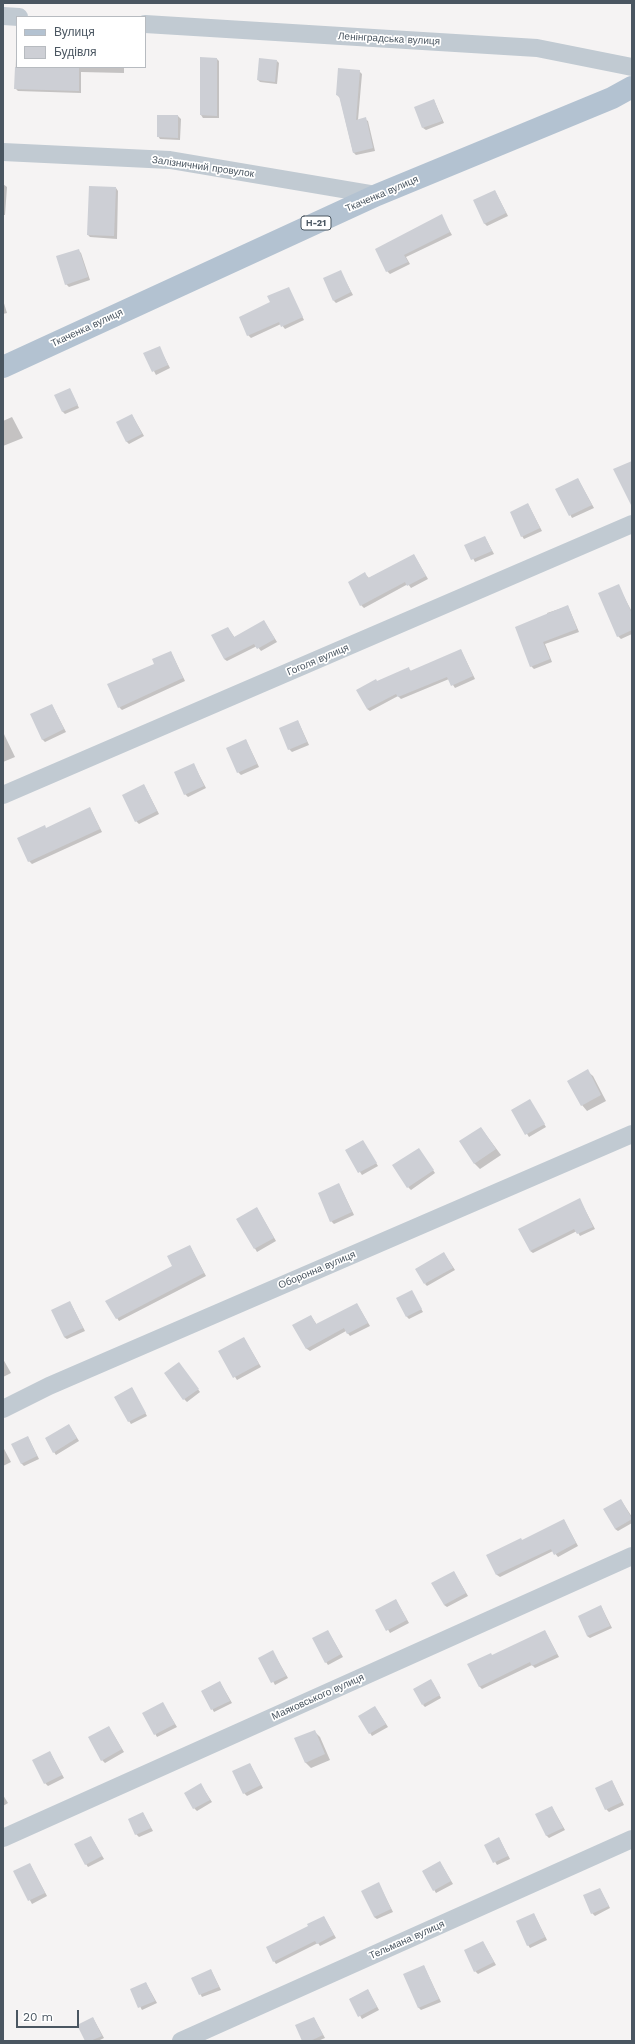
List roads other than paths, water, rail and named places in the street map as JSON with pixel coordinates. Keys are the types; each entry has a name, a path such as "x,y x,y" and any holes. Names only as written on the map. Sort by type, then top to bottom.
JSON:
{"main road":[{"name":"Ткаченка вулиця","path":"3,367 377,195 612,98 632,87"}],"street":[{"path":"3,16 16,17"},
{"name":"Ленінградська вулиця","path":"146,24 537,48 632,67"},
{"name":"Залізничний провулок","path":"3,152 170,160 377,195"},
{"name":"Гоголя вулиця","path":"3,795 632,524"},
{"name":"Оборонна вулиця","path":"3,1409 49,1386 632,1134"},
{"name":"Маяковського вулиця","path":"3,1838 632,1556"},
{"name":"Тельмана вулиця","path":"181,2041 632,1839"}]}
